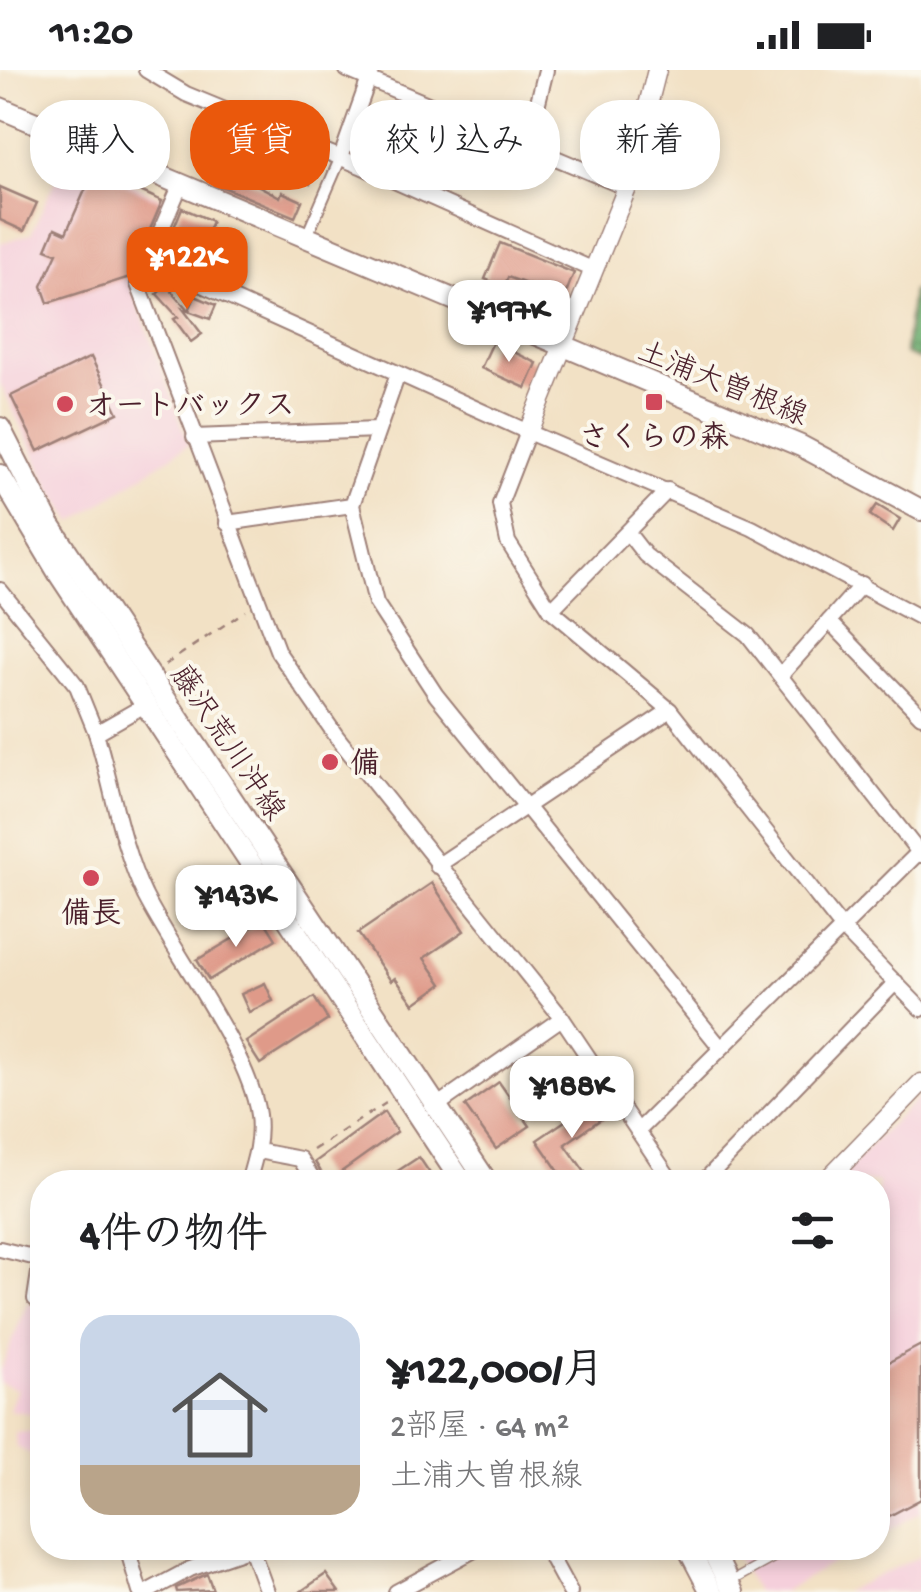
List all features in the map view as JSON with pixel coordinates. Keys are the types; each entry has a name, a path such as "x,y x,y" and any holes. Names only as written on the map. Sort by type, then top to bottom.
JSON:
{"main road":[{"name":"土浦大曽根線","path":"0,108 562,349 801,446 921,510"},
{"name":"藤沢荒川沖線","path":"0,428 60,540 478,1170"},
{"name":"藤沢荒川沖線","path":"0,476 145,705 454,1170"},
{"path":"699,1560 724,1589"},
{"path":"715,1560 724,1589"}],"street":[{"path":"146,70 186,94 340,157 594,270"},
{"path":"347,70 371,75 426,100"},
{"path":"538,100 546,70"},
{"path":"649,100 657,70"},
{"path":"309,231 371,75"},
{"path":"180,186 138,284 278,652 337,737 437,866 562,1018 664,1170"},
{"path":"626,190 500,504 508,542 551,610 670,710 842,928 921,1010"},
{"path":"149,261 528,432 668,490 862,584 921,618"},
{"path":"398,374 352,504 376,603 436,695 721,1048"},
{"path":"194,437 377,430"},
{"path":"551,610 668,490"},
{"path":"227,523 352,504"},
{"path":"628,533 645,555 748,634 920,852 638,1131"},
{"path":"781,675 862,584"},
{"path":"0,590 76,686 96,734 119,829 144,894 248,1078 258,1115 258,1151 252,1170"},
{"path":"829,621 921,716"},
{"path":"96,734 145,705"},
{"path":"437,866 670,710"},
{"path":"715,1170 896,982"},
{"path":"436,1107 562,1018"},
{"path":"837,1170 921,1082"},
{"path":"258,1151 300,1159 307,1170"},
{"path":"0,1249 30,1256"},
{"path":"132,1560 144,1592 216,1560"},
{"path":"255,1560 267,1592"},
{"path":"396,1592 456,1560"},
{"path":"553,1560 570,1592"}],"lane":[{"path":"724,1589 769,1560"}],"path":[{"path":"159,669 258,602"},
{"path":"300,1159 403,1092"}],"shaded area":[{"path":"51,190 145,190 167,200 130,282 189,444 73,522 49,486 0,383 0,243 31,234"},
{"path":"921,1093 921,1512 890,1530 890,1170 847,1170"},
{"path":"30,1303 30,1413 9,1410 17,1389 0,1383 0,1371"},
{"path":"30,1431 30,1454 16,1447 15,1432"},
{"path":"921,1556 921,1592 843,1592"},
{"path":"739,1560 838,1560 782,1592 756,1592"}],"green space":[{"path":"921,288 921,360 905,354 912,292"}],"building":[{"path":"0,187 37,203 24,231 0,220"},
{"path":"85,190 138,190 162,201 130,277 48,303 42,286 57,253 46,249 55,228 66,233"},
{"path":"230,190 267,190 280,197 282,192 302,201 295,217"},
{"path":"182,208 212,221 203,243 173,230"},
{"path":"500,243 574,273 564,298 508,277 504,287 485,279"},
{"path":"166,285 189,311 195,296 216,305 210,319 183,309 202,334 191,342 174,319 178,317 157,294"},
{"path":"493,342 537,363 526,388 481,368"},
{"name":"オートバックス","path":"91,357 118,413 38,451 11,396"},
{"path":"877,505 900,519 893,531 870,515"},
{"path":"432,883 464,931 424,958 442,984 414,1004 395,978 391,981 358,933"},
{"path":"264,920 276,939 209,980 197,960"},
{"path":"265,983 273,1001 249,1012 241,994"},
{"path":"314,997 328,1020 260,1064 246,1042"},
{"path":"499,1082 530,1126 496,1149 465,1106"},
{"path":"599,1098 610,1113 565,1144 583,1170 558,1170 537,1140"},
{"path":"384,1112 397,1132 344,1170 320,1170 315,1162"},
{"path":"419,1157 428,1170 399,1170"},
{"path":"921,1345 921,1499 890,1516 890,1362"},
{"path":"207,1574 213,1590 177,1592 176,1588"},
{"path":"326,1574 339,1592 300,1592"}],"place":[{"name":"さくらの森","path":"654,402"},
{"name":"オートバックス","path":"65,404"},
{"name":"備","path":"330,762"},
{"name":"備長","path":"91,878"}]}
